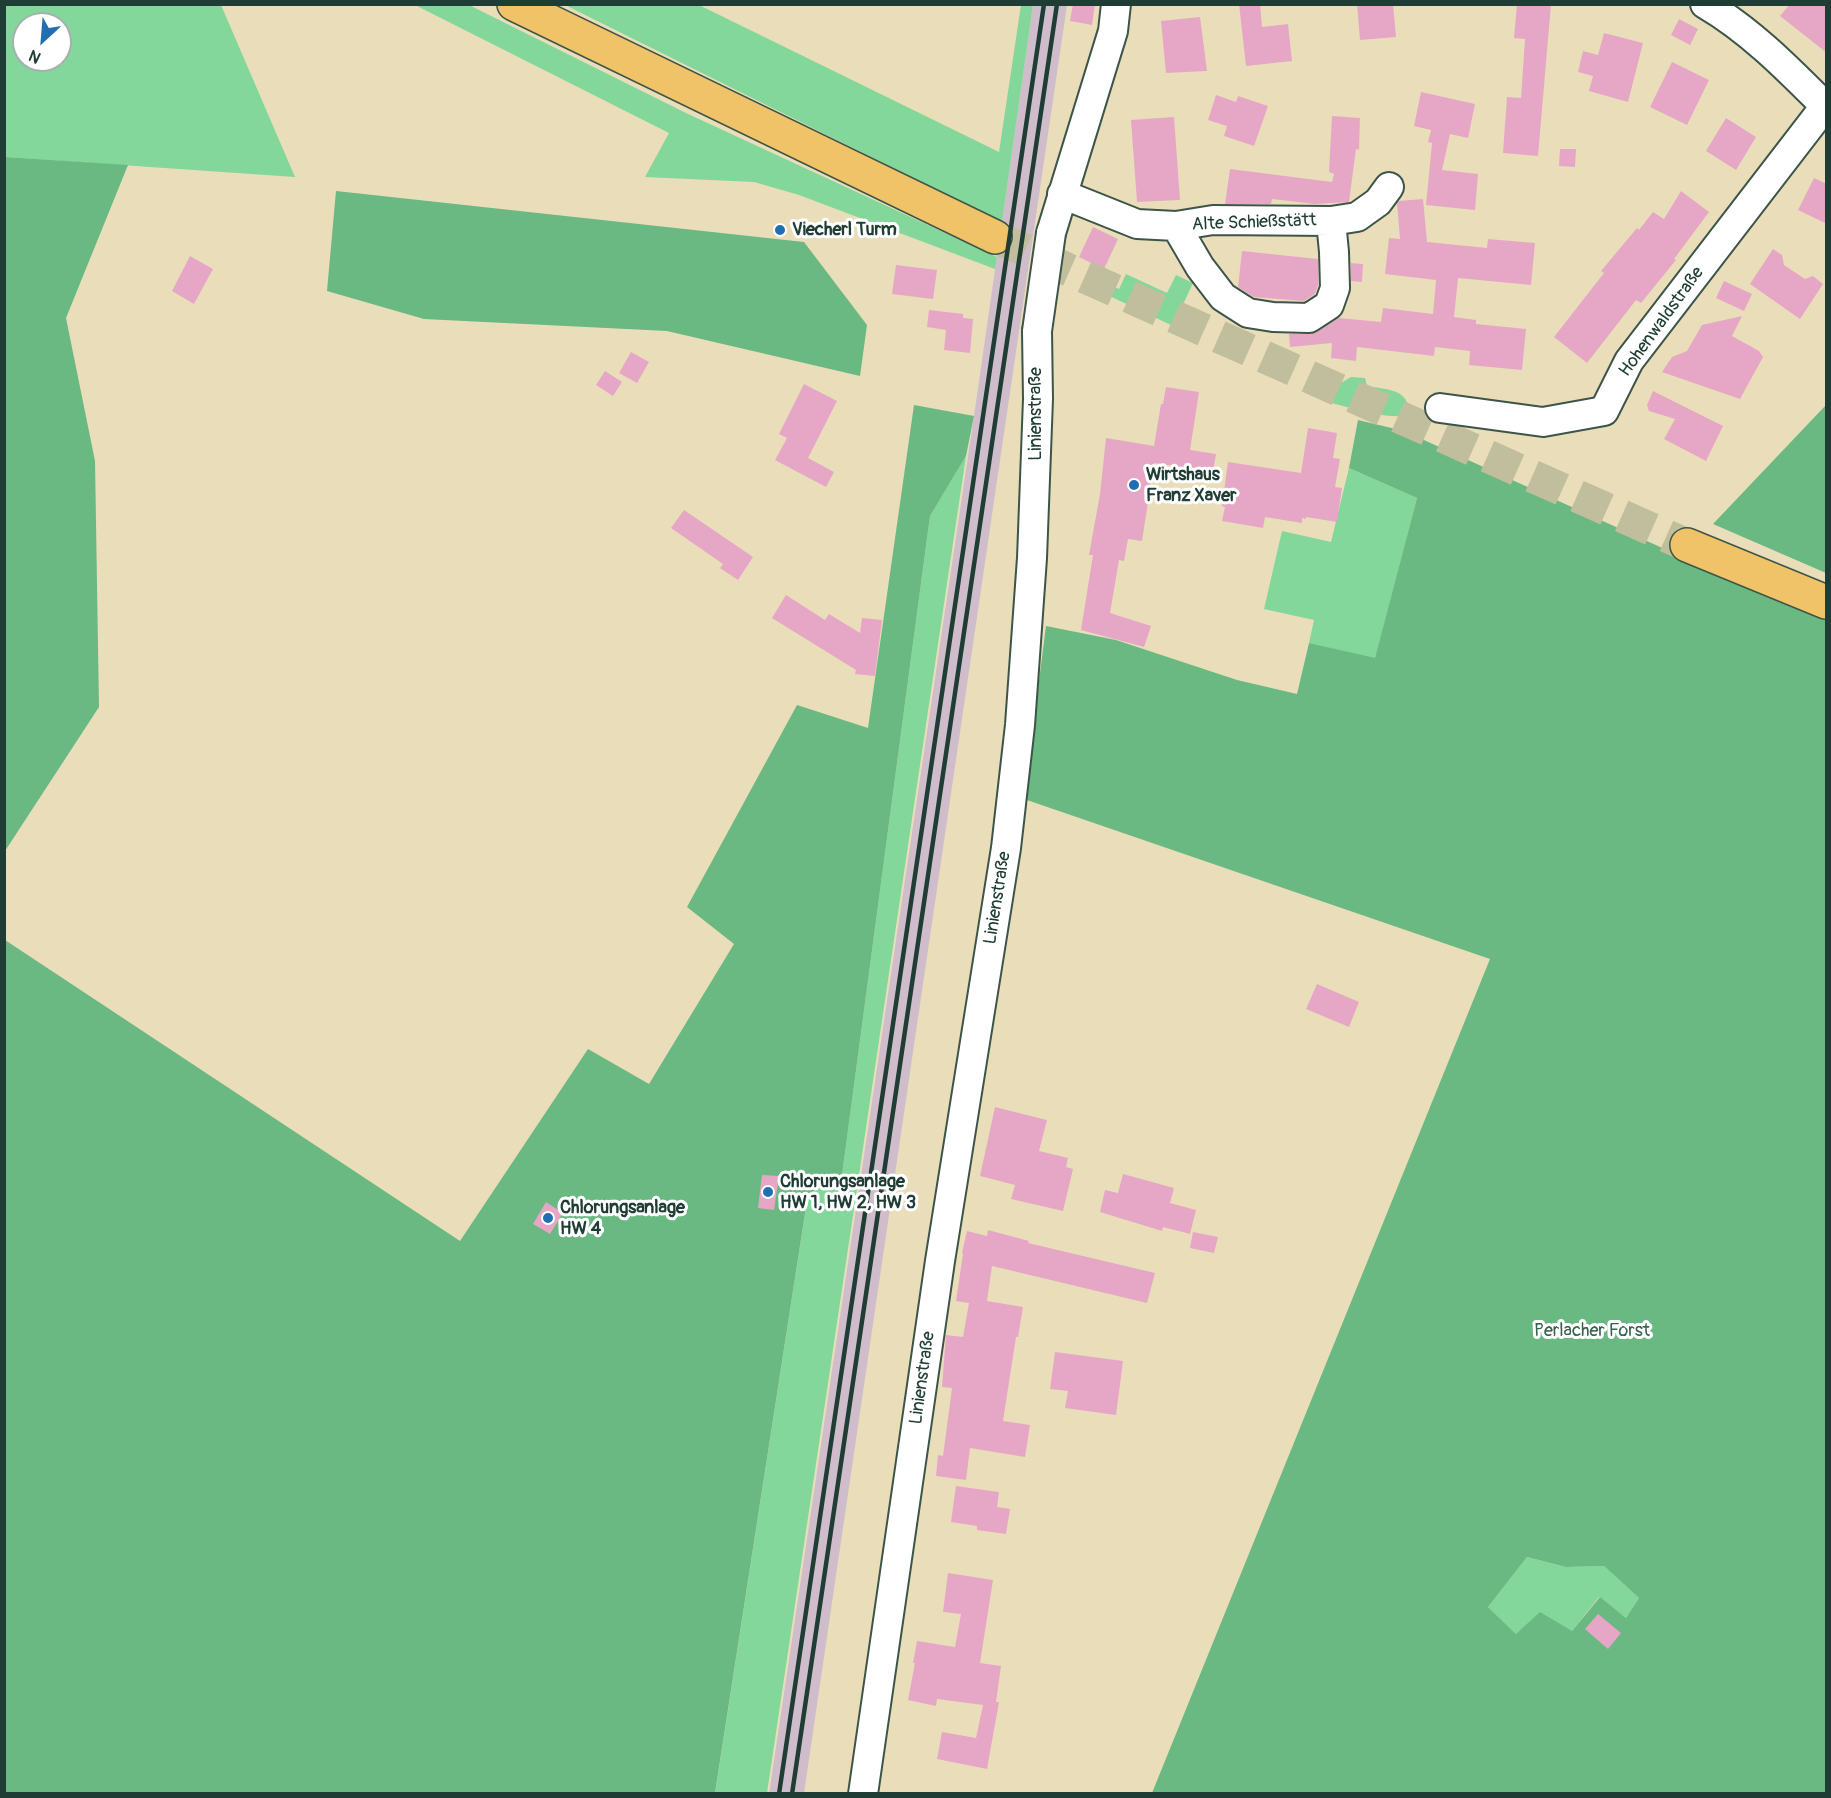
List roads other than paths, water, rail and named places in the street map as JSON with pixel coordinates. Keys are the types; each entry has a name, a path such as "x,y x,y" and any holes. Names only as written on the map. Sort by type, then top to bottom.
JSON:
{"main road":[{"path":"514,4 994,237"},
{"path":"1687,545 1827,602"}],"street":[{"name":"Linienstraße","path":"863,1794 940,1261 1006,848 1020,725 1032,558 1038,399 1037,331 1051,233 1113,30 1116,4"},
{"path":"1706,4 1727,17 1780,61 1826,106"},
{"name":"Hohenwaldstraße","path":"1440,408 1543,422 1604,411 1629,361 1826,106"},
{"name":"Alte Schießstätt","path":"1062,194 1137,224 1176,226 1213,220 1331,221 1357,217 1378,202 1389,187"},
{"name":"Alte Schießstätt","path":"1176,226 1200,267 1222,297 1248,313 1273,317 1309,318 1329,305 1335,288 1335,252 1331,221"}],"tunnel":[{"path":"995,237 1687,545"}],"railway":[{"path":"779,1794 1044,4"},
{"path":"792,1794 1057,4"}],"place":[{"name":"Viecherl Turm","path":"780,230"},
{"name":"Wirtshaus Franz Xaver","path":"1134,485"},
{"name":"Chlorungsanlage HW 1, HW 2, HW 3","path":"768,1192"},
{"name":"Chlorungsanlage HW 4","path":"548,1218"}],"park label":[{"name":"Perlacher Forst","path":"1592,1331"}]}
